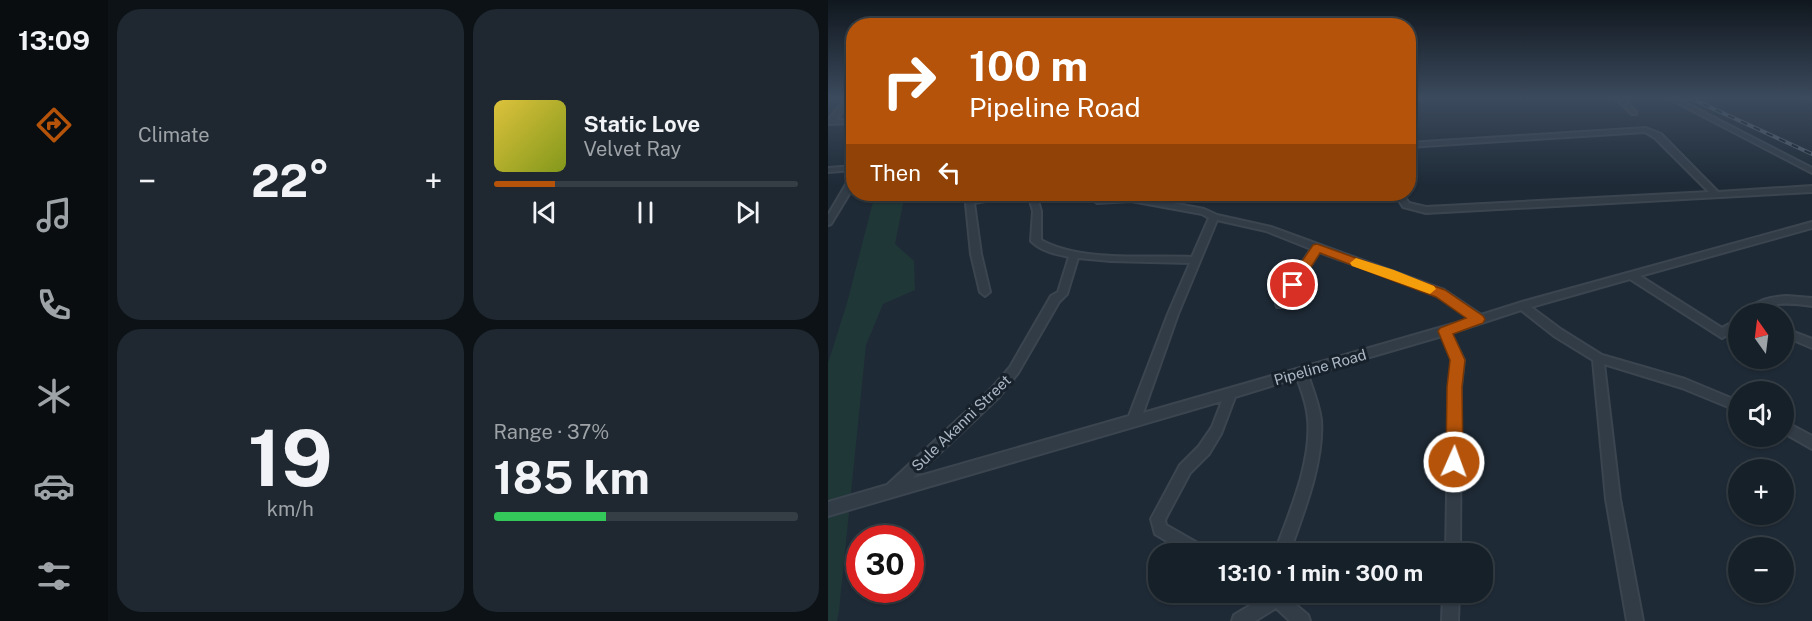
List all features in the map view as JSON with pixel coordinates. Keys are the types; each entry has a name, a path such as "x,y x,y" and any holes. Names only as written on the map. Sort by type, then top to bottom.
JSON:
{"street":[{"path":"1727,127 1812,171"},
{"path":"1416,144 1646,130 1658,136 1717,195"},
{"path":"828,170 846,169"},
{"path":"1403,201 1406,205 1426,210 1812,189"},
{"path":"828,222 846,192"},
{"path":"970,201 976,254 985,292"},
{"path":"1034,201 1037,211 1036,241 1042,246 1074,255 1195,260"},
{"path":"1147,201 1204,212 1214,217 1258,226 1440,293 1478,319"},
{"path":"1134,422 1195,260 1214,217"},
{"name":"Pipeline Road","path":"828,509 1230,394 1522,306 1812,225"},
{"path":"1281,304 1317,248"},
{"name":"Sule Akanni Street","path":"890,491 995,393 1014,370 1055,299 1062,294 1074,255"},
{"path":"1632,276 1722,334 1728,331"},
{"path":"1767,303 1784,300 1812,302"},
{"path":"1522,306 1558,333 1598,358 1684,384 1728,402"},
{"path":"1445,331 1458,360 1455,387 1453,543"},
{"path":"1794,336 1812,344"},
{"path":"1598,358 1613,499 1635,621"},
{"path":"1285,543 1299,505 1315,437 1313,405 1301,373"},
{"path":"1184,543 1160,529 1158,519 1185,469 1204,450 1216,430 1230,394"},
{"path":"1794,433 1812,443"},
{"path":"1240,621 1263,603"},
{"path":"1282,603 1302,621"},
{"path":"1450,621 1451,603"}],"green space":[{"path":"873,201 904,201 895,244 914,261 915,290 883,304 866,345 837,621 828,621 828,363 847,303"}],"railway":[{"path":"1753,127 1812,154"}],"slow traffic":[{"path":"1356,263 1390,273 1430,289"}],"route":[{"path":"1293,285 1317,248 1440,293 1478,319 1445,331 1458,360 1455,387 1454,462"}]}
